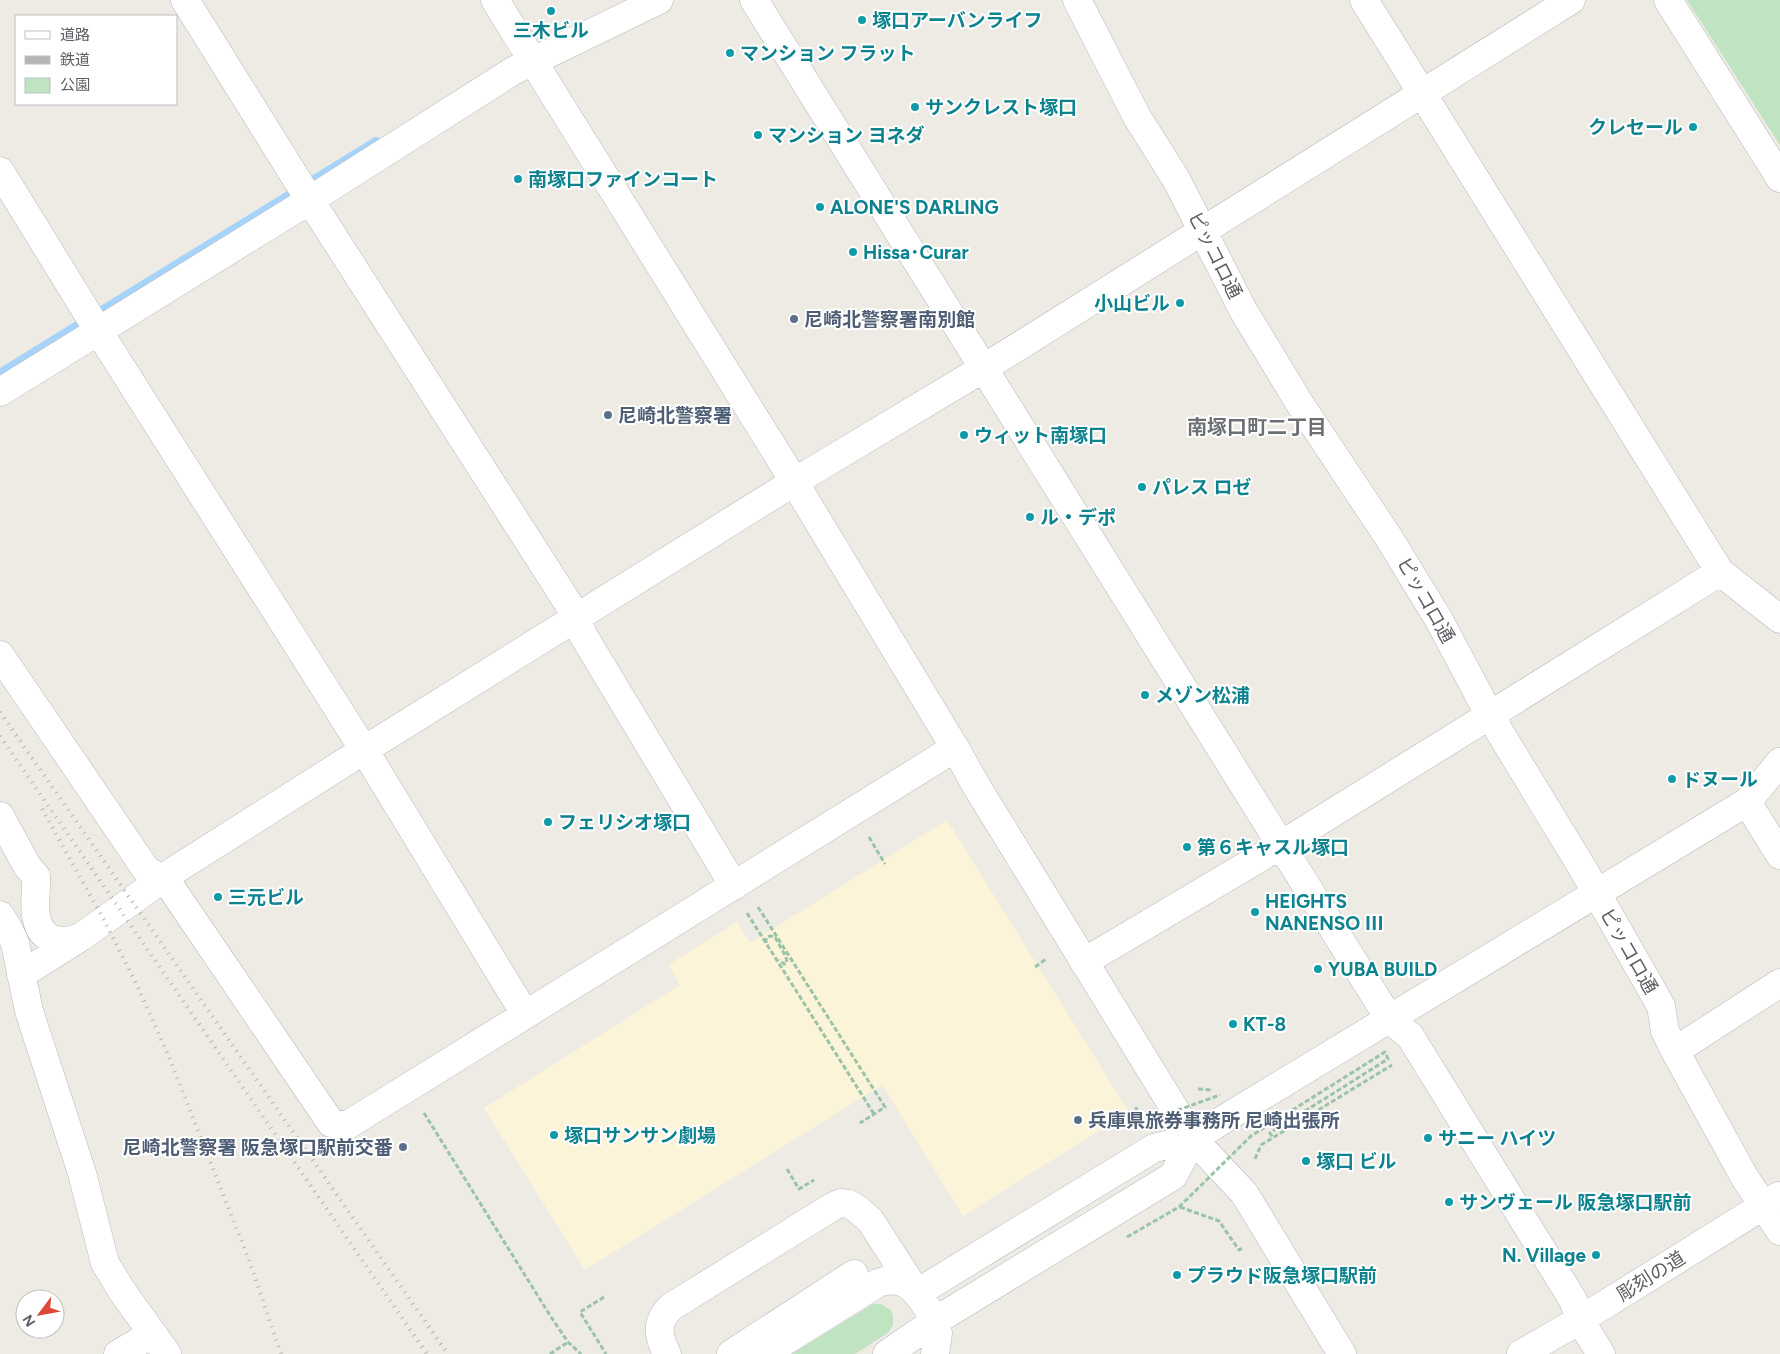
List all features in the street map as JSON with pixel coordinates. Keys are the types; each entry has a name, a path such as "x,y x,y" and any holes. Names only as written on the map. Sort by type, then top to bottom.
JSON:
{"street":[{"path":"185,0 576,617 583,635 734,886"},
{"path":"495,0 794,482 956,748 982,796 1193,1139 1244,1193 1342,1354"},
{"path":"0,392 93,322 305,192 533,60 659,0"},
{"path":"754,0 1281,845 1573,1300 1580,1320 1601,1354"},
{"name":"ピッコロ通","path":"1077,0 1137,117 1176,179 1244,310 1300,404 1389,538 1439,620 1490,716 1583,869 1661,1006 1665,1031 1746,1178 1772,1200 1780,1231"},
{"path":"1364,0 1720,572 1780,620"},
{"path":"22,975 82,937 163,878 364,750 794,482 984,368 1571,0"},
{"path":"1668,0 1780,178"},
{"path":"0,171 93,322 364,750 525,1014"},
{"path":"1084,962 1281,845 1720,572"},
{"path":"0,655 147,871 163,878 331,1123 346,1126 956,748"},
{"path":"917,1293 1154,1148 1193,1139 1229,1116 1400,1028 1596,894 1747,802 1780,762"},
{"path":"1747,802 1780,855"},
{"path":"0,816 27,866 36,876 37,920 41,928 47,936 64,942 82,937"},
{"path":"0,906 3,907 17,903 36,876"},
{"path":"0,916 15,943 29,1011 82,1172 105,1263 159,1344 118,1354"},
{"path":"1675,1051 1780,983"},
{"path":"887,1354 935,1321 1173,1176 1193,1139"},
{"name":"彫刻の道","path":"1521,1354 1580,1320 1772,1200"},
{"path":"667,1354 660,1339 659,1329 663,1315 671,1307 832,1207 842,1204 856,1208 870,1220 935,1321 938,1334 935,1354"},
{"path":"731,1354 854,1274"},
{"path":"764,1354 878,1283 889,1279 898,1279 917,1293"}],"path":[{"path":"868,836 885,864"},
{"path":"758,906 885,1107 860,1123"},
{"path":"747,913 874,1114"},
{"path":"764,939 769,947 781,963 787,962 786,957 775,938 770,936 766,938 765,944 782,972"},
{"path":"1035,967 1046,959"},
{"path":"1254,1158 1261,1145 1396,1063 1400,1028"},
{"path":"1127,1237 1179,1207 1251,1136 1385,1052 1388,1059 1270,1133 1273,1138"},
{"path":"1142,1123 1220,1095"},
{"path":"420,1107 568,1342 581,1354"},
{"path":"787,1169 799,1189 814,1180"},
{"path":"1179,1207 1219,1221 1234,1243"},
{"path":"604,1298 580,1312 606,1354"},
{"path":"550,1354 568,1342"}],"shaded area":[{"path":"947,820 1129,1112 963,1216 882,1085 585,1270 484,1108 680,985 668,965 737,922 750,943"}],"green space":[{"path":"1687,0 1780,0 1780,145"},
{"path":"873,1304 881,1304 891,1310 893,1325 889,1332 855,1354 792,1354"}],"waterway":[{"path":"0,374 376,142"}],"railway":[{"path":"0,712 448,1354"},
{"path":"0,736 427,1354"},
{"path":"42,809 104,920 135,981 169,1057 249,1260 281,1354"}],"place":[{"name":"三木ビル","path":"551,11"},
{"name":"塚口アーバンライフ","path":"862,20"},
{"name":"マンション フラット","path":"730,53"},
{"name":"サンクレスト塚口","path":"915,107"},
{"name":"クレセール","path":"1693,127"},
{"name":"マンション ヨネダ","path":"758,135"},
{"name":"南塚口ファインコート","path":"518,179"},
{"name":"ALONE'S DARLING","path":"820,207"},
{"name":"Hissa･Curar","path":"853,252"},
{"name":"小山ビル","path":"1180,303"},
{"name":"尼崎北警察署南別館","path":"794,319"},
{"name":"尼崎北警察署","path":"608,415"},
{"name":"ウィット南塚口","path":"964,435"},
{"name":"パレス ロゼ","path":"1142,487"},
{"name":"ル・デポ","path":"1030,517"},
{"name":"メゾン松浦","path":"1145,695"},
{"name":"ドヌール","path":"1672,779"},
{"name":"フェリシオ塚口","path":"548,822"},
{"name":"第６キャスル塚口","path":"1187,847"},
{"name":"三元ビル","path":"218,897"},
{"name":"HEIGHTS NANENSO Ⅲ","path":"1255,912"},
{"name":"YUBA BUILD","path":"1318,969"},
{"name":"KT-8","path":"1233,1024"},
{"name":"兵庫県旅券事務所 尼崎出張所","path":"1078,1120"},
{"name":"塚口サンサン劇場","path":"554,1135"},
{"name":"サニー ハイツ","path":"1428,1138"},
{"name":"尼崎北警察署 阪急塚口駅前交番","path":"403,1147"},
{"name":"塚口 ビル","path":"1306,1161"},
{"name":"サンヴェール 阪急塚口駅前","path":"1449,1202"},
{"name":"N. Village","path":"1596,1255"},
{"name":"プラウド阪急塚口駅前","path":"1177,1275"}],"district":[{"name":"南塚口町二丁目","path":"1257,427"}]}
